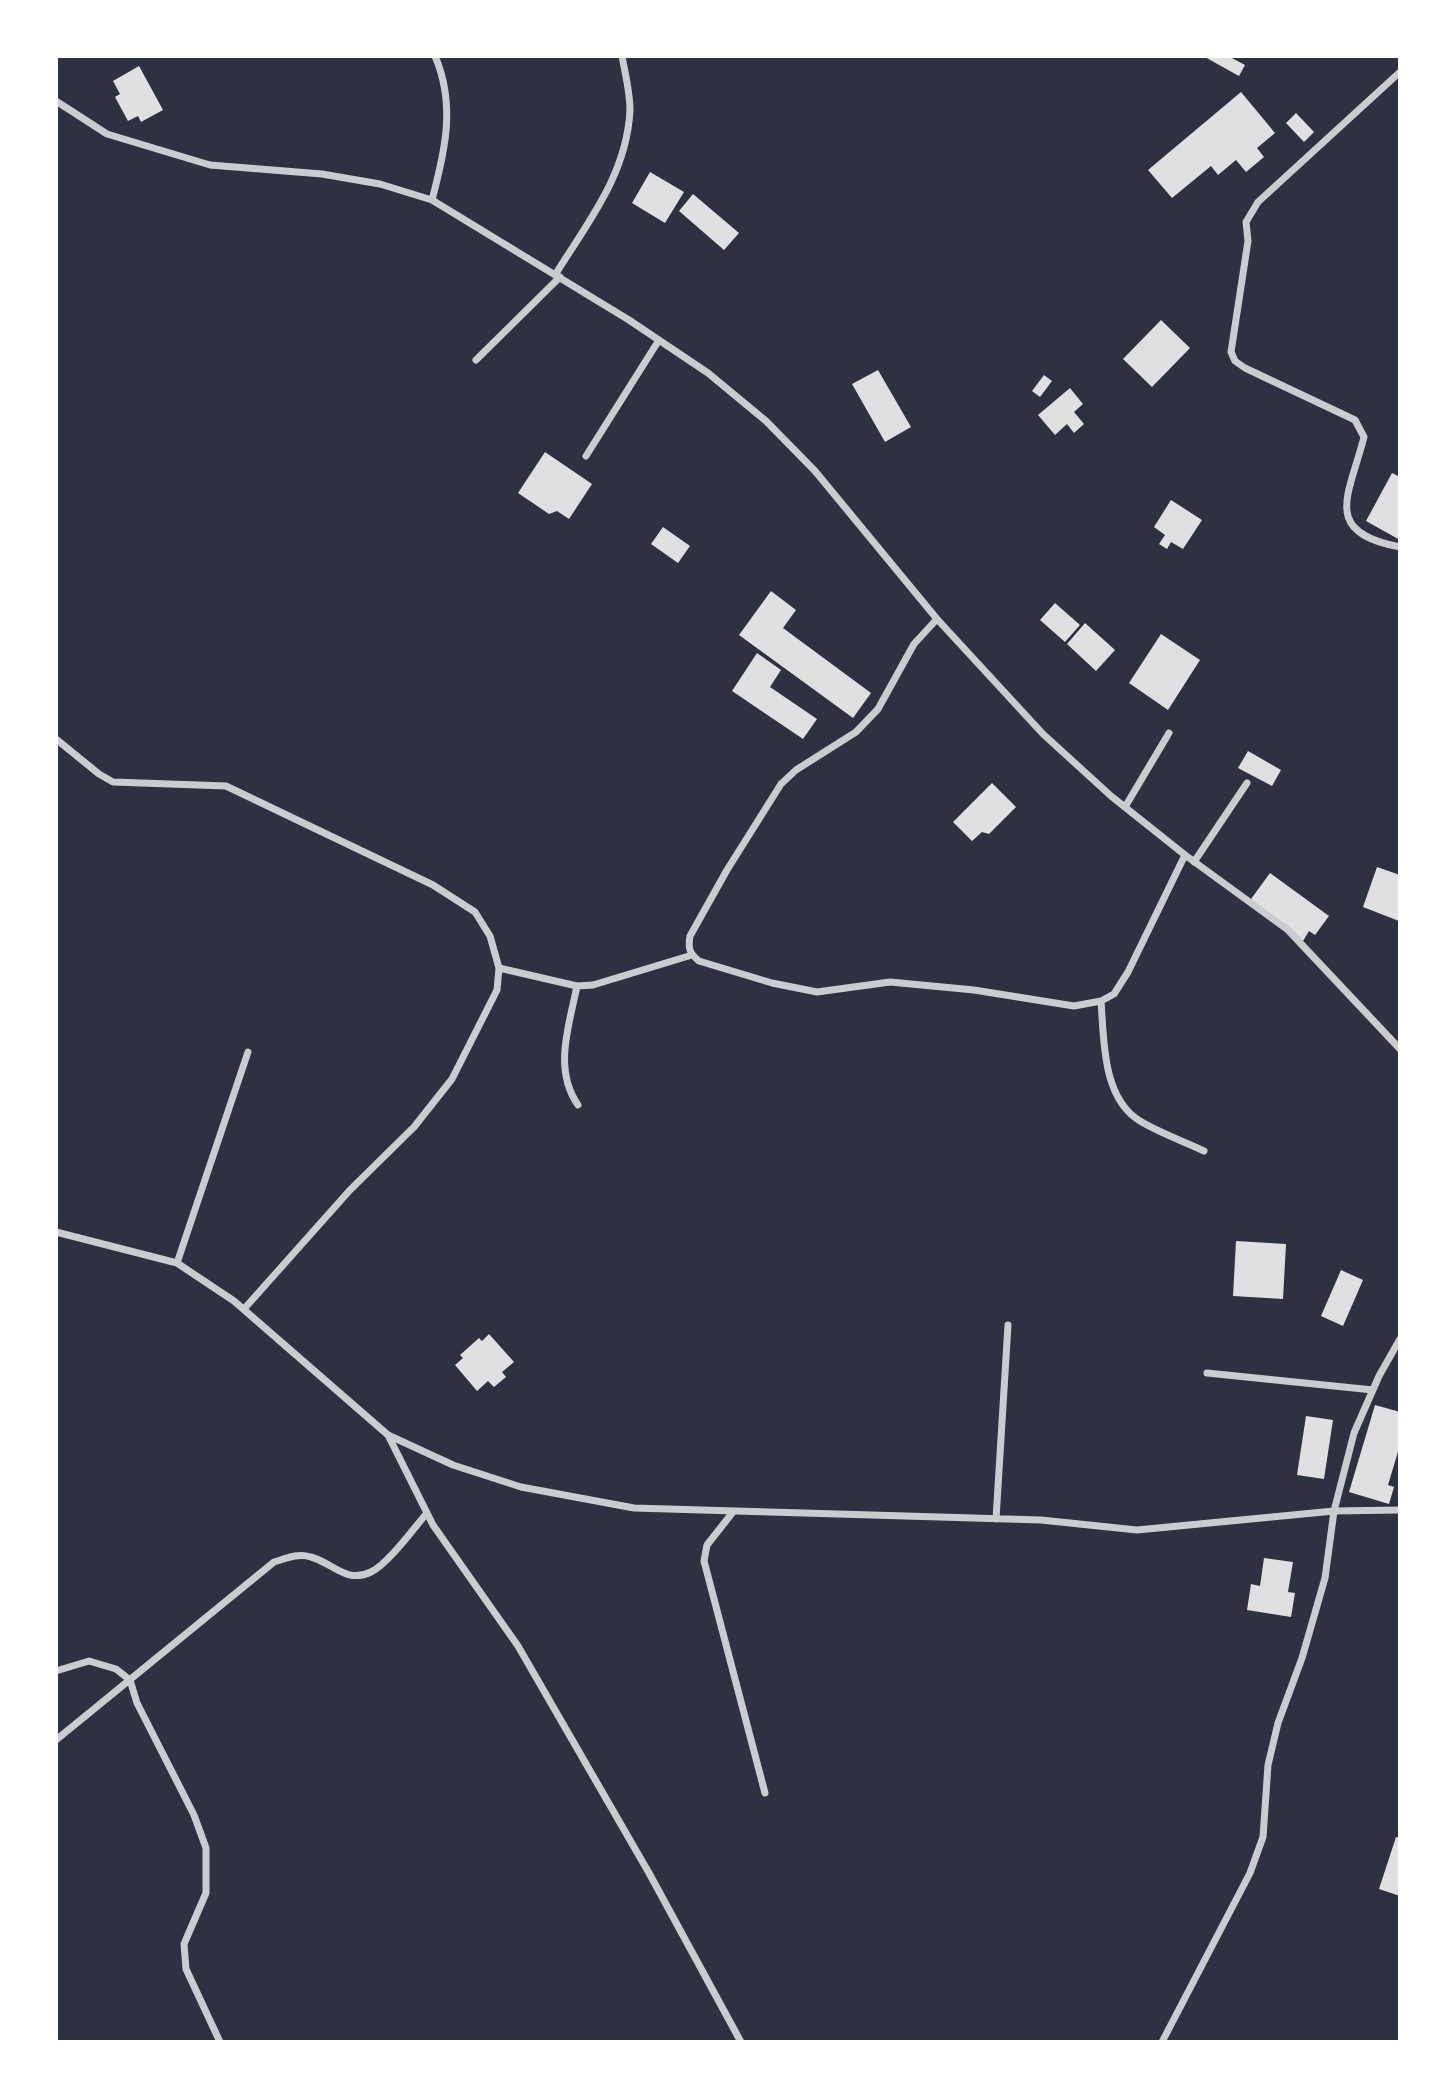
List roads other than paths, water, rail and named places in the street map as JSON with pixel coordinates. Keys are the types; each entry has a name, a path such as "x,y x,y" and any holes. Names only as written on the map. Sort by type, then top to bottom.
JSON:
{"street":[{"path":"432,200 448,131 444,84 435,56"},
{"path":"477,360 558,276 615,180 624,149 630,106 622,56"},
{"path":"1400,72 1258,202 1248,215 1247,251 1231,352 1235,361 1245,368 1355,420 1364,437 1347,503 1348,522 1353,530 1378,543 1400,547"},
{"path":"56,101 107,134 210,165 322,174 380,184 432,200 558,276 708,373 766,421 815,471 937,619 1043,734 1125,807 1194,862 1288,930 1400,1049"},
{"path":"586,456 659,340"},
{"path":"937,619 914,644 878,709 864,724 796,770 781,784 727,870 691,936 688,947 691,955 699,961 772,984 817,992 890,982 974,990 1074,1006 1101,1001 1114,994 1128,972 1185,855"},
{"path":"1125,807 1169,733"},
{"path":"56,739 113,782 226,786 433,885 475,912 490,936 499,968 497,990 452,1079 414,1127 350,1190 244,1309"},
{"path":"1194,862 1247,783"},
{"path":"499,968 578,986 593,985 691,955"},
{"path":"578,986 565,1045 564,1071 568,1090 578,1105"},
{"path":"1101,1001 1105,1055 1110,1077 1120,1099 1139,1120 1204,1151"},
{"path":"177,1264 248,1052"},
{"path":"56,1232 177,1264 244,1309 388,1435 453,1465 521,1487 634,1508 996,1519 1137,1530 1334,1511 1400,1510"},
{"path":"996,1519 1008,1325"},
{"path":"1162,2042 1250,1873 1263,1837 1270,1754 1325,1578 1334,1511 1354,1433 1400,1339"},
{"path":"1207,1373 1373,1390"},
{"path":"388,1435 428,1513 518,1646 649,1873 741,2042"},
{"path":"733,1512 707,1545 704,1561 765,1793"},
{"path":"56,1740 274,1562 297,1555 313,1557 337,1571 357,1577 374,1571 428,1513"},
{"path":"56,1671 89,1661 116,1669 130,1680 137,1703 194,1815 206,1848 206,1894 184,1944 186,1969 220,2042"}]}
